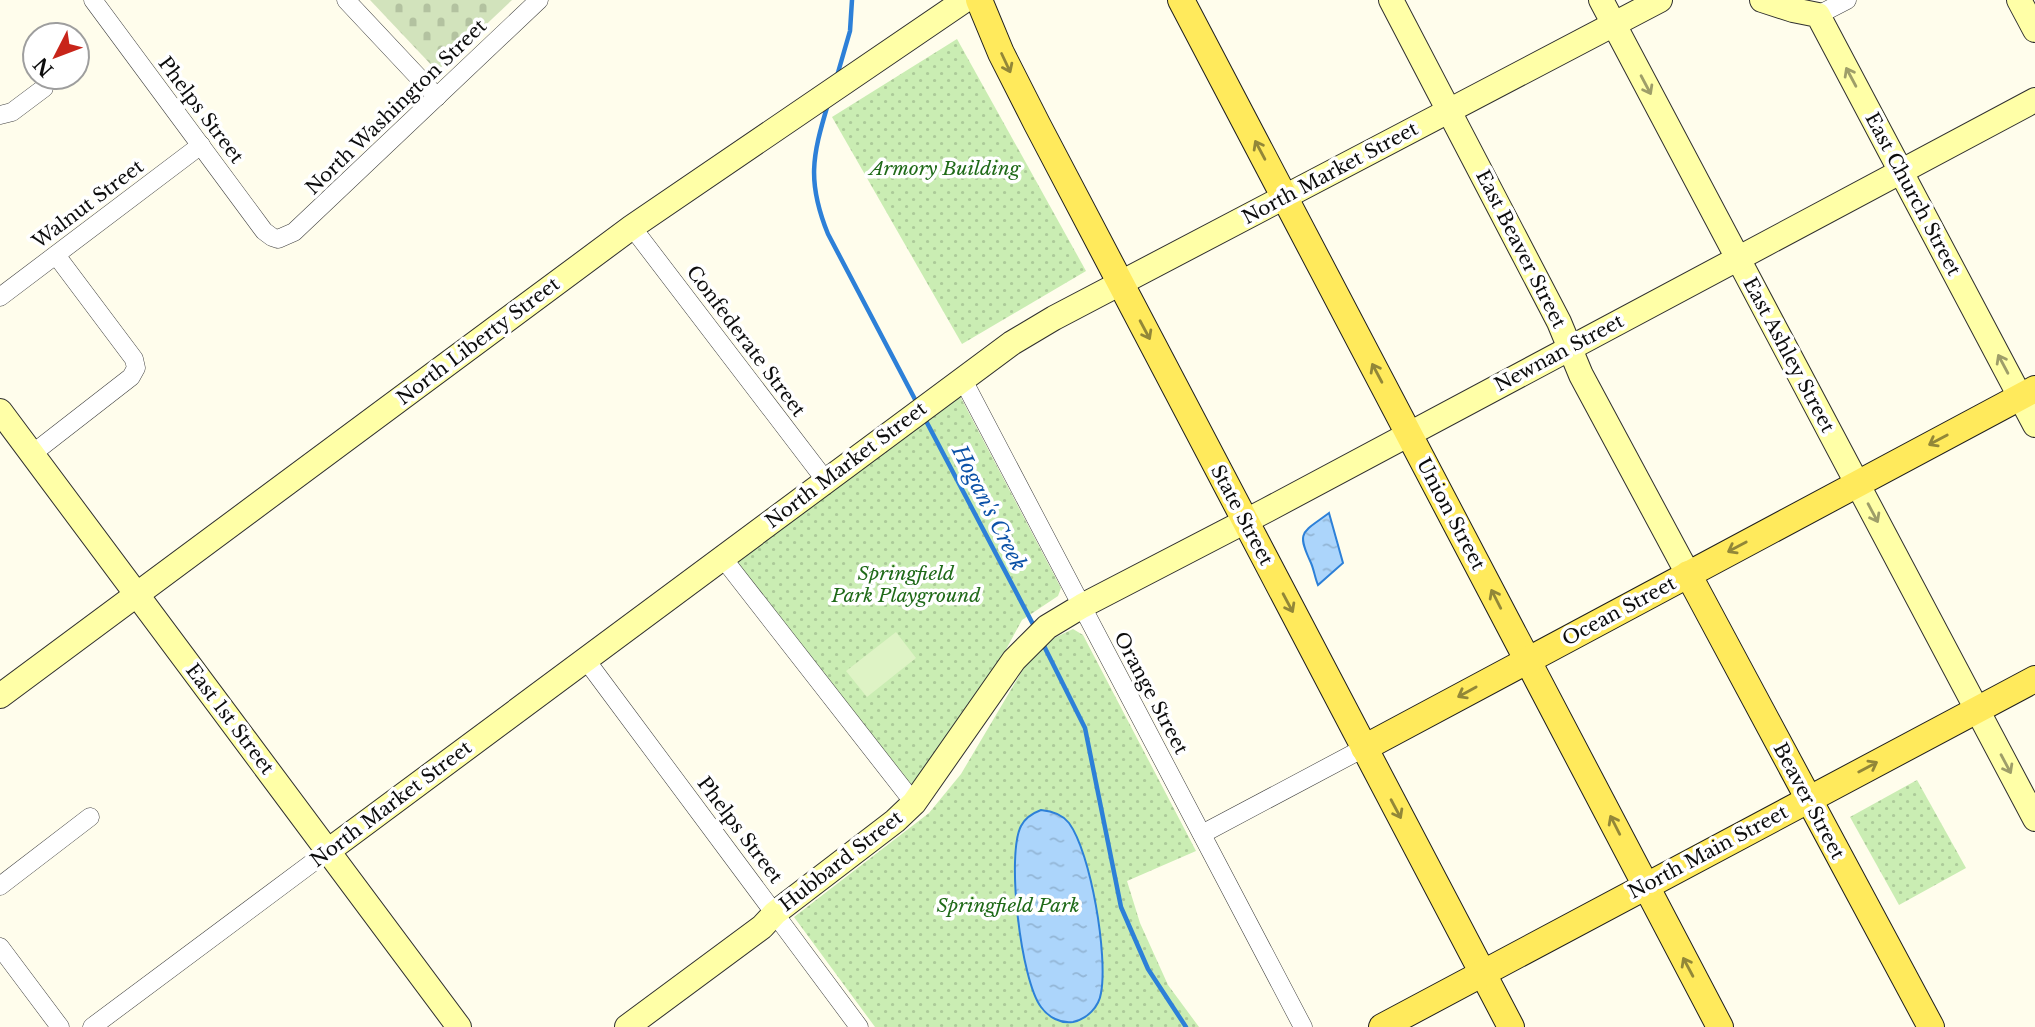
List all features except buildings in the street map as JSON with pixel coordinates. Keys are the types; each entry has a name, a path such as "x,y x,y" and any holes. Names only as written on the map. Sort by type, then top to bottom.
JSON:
{"main road":[{"name":"State Street","path":"979,0 1013,77 1511,1027"},
{"name":"Union Street","path":"1181,0 1720,1027"},
{"name":"Ocean Street","path":"1364,748 2028,393"},
{"name":"Beaver Street","path":"1688,574 1931,1027"},
{"name":"North Main Street","path":"1382,1027 2035,678"}],"street":[{"name":"Phelps Street","path":"93,0 264,231 278,239"},
{"path":"346,0 438,97"},
{"name":"North Washington Street","path":"278,239 295,232 539,0"},
{"name":"North Liberty Street","path":"0,696 632,227 965,0"},
{"name":"East Beaver Street","path":"1391,0 1559,322 1581,375 1688,574"},
{"name":"East Ashley Street","path":"1601,0 2035,819"},
{"name":"North Market Street","path":"92,1027 1012,343 1284,196 1660,0"},
{"path":"1762,0 1818,15 1847,0"},
{"path":"2019,0 2035,30"},
{"name":"East Church Street","path":"1818,15 1901,172 2028,393 2035,425"},
{"path":"0,115 12,112 40,91"},
{"name":"Newnan Street","path":"1082,606 2035,100"},
{"name":"Walnut Street","path":"0,297 201,145"},
{"name":"Confederate Street","path":"632,227 826,481"},
{"path":"32,454 131,377 136,368 134,359 55,255"},
{"name":"Orange Street","path":"962,378 1303,1027"},
{"name":"East 1st Street","path":"0,411 459,1027"},
{"path":"722,557 914,803"},
{"name":"Hubbard Street","path":"627,1027 762,927 775,913 895,821 914,803 1013,660 1038,635 1082,606"},
{"name":"Phelps Street","path":"586,660 859,1027"},
{"name":"Ocean Street","path":"1202,834 1364,748"},
{"path":"0,886 90,817"},
{"path":"0,947 60,1027"}],"green space":[{"path":"370,0 512,0 437,71"},
{"name":"Armory Building","path":"957,39 1086,271 962,344 832,117"},
{"name":"Springfield Park Playground","path":"960,396 1061,588 1058,596 1022,620 1003,655 922,776 911,785 735,561"},
{"name":"Springfield Park","path":"1073,629 1083,635 1196,851 1127,881 1140,923 1168,985 1199,1027 875,1027 794,917 929,813 961,774 1025,666 1052,639"},
{"path":"896,632 916,658 867,697 846,671"},
{"path":"1917,780 1966,868 1899,905 1850,817"}],"water":[{"path":"1329,513 1343,563 1318,585 1303,538 1307,529"},
{"path":"1041,810 1063,817 1077,837 1091,880 1100,931 1103,976 1100,998 1092,1012 1073,1022 1055,1019 1041,1007 1027,972 1022,946 1015,889 1017,841 1021,826 1032,814"}],"waterway":[{"name":"Hogan's Creek","path":"837,76 850,31 852,0"},
{"name":"Hogan's Creek","path":"828,104 818,139 814,169 821,216 918,405"},
{"name":"Hogan's Creek","path":"925,419 1035,628"},
{"name":"Hogan's Creek","path":"1042,642 1085,728 1121,907 1148,969 1186,1027"}]}
